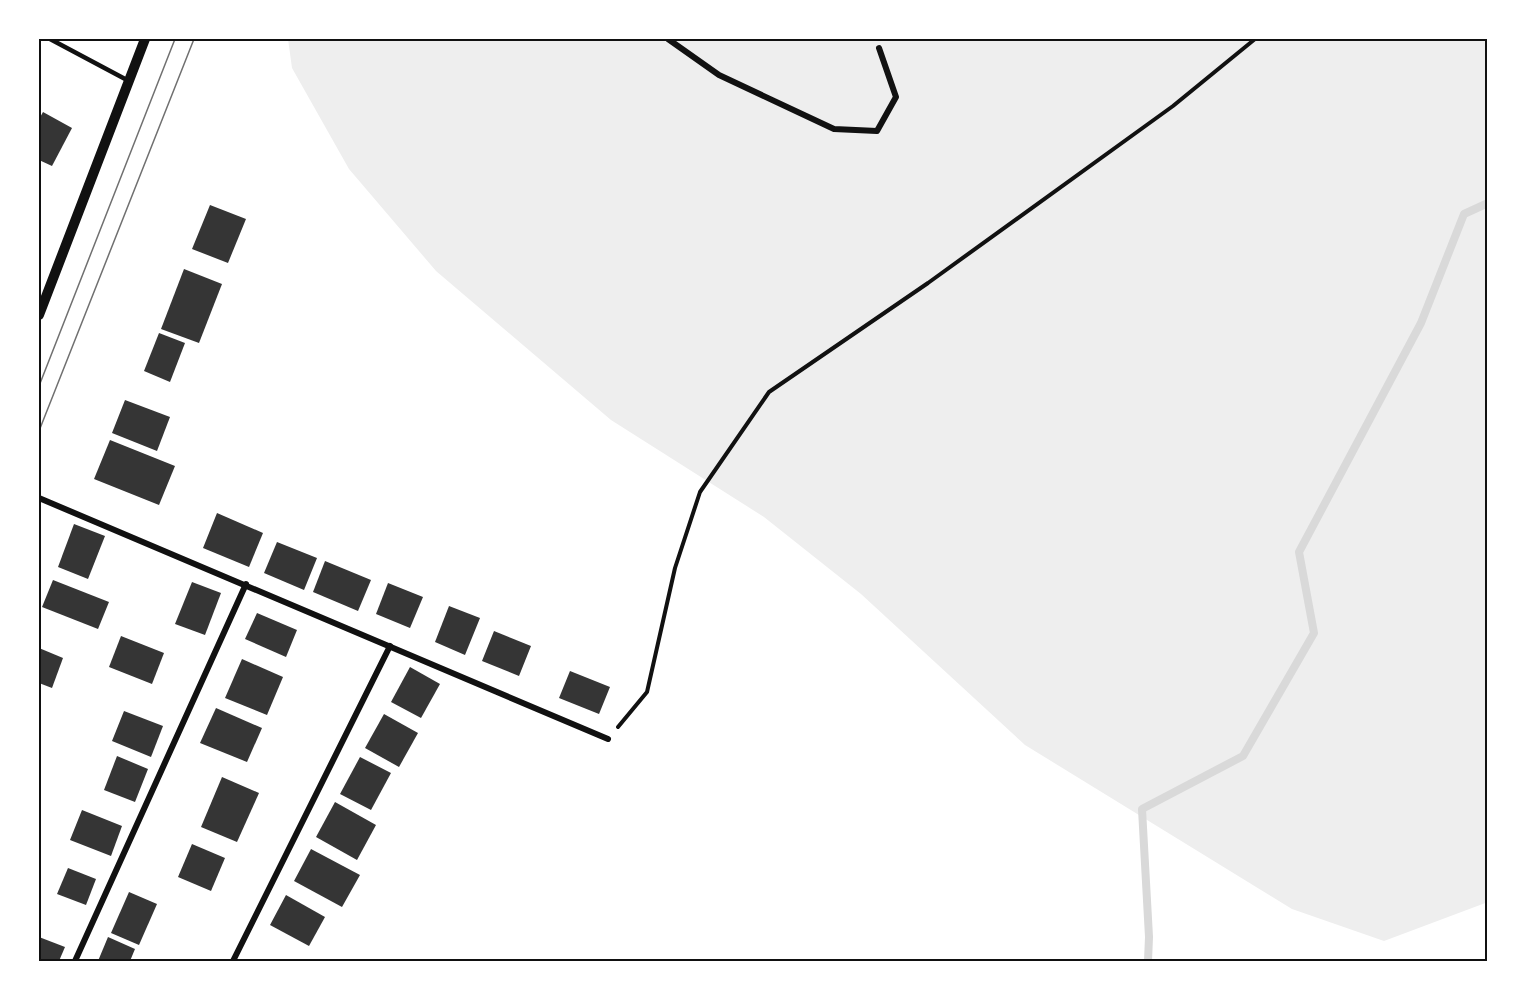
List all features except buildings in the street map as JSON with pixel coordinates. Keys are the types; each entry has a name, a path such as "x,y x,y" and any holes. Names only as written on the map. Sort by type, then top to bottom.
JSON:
{"street":[{"path":"39,315 145,39"},
{"path":"668,39 719,75 834,129 877,131 897,97 879,48"},
{"path":"39,498 608,739"},
{"path":"75,961 246,584"},
{"path":"233,961 390,645"}],"lane":[{"path":"50,39 128,81"}],"path":[{"path":"608,739 647,692 675,568 700,492 769,392 928,283 1163,113 1255,39"}],"shaded area":[{"path":"288,39 1488,39 1488,902 1384,941 1292,909 1025,745 861,594 764,517 611,420 436,271 349,169 292,68"}],"waterway":[{"path":"1148,961 1149,937 1142,809 1243,756 1314,633 1299,552 1421,323 1464,214 1488,203"}],"tram line":[{"path":"39,386 175,39"},
{"path":"39,431 194,39"}]}
